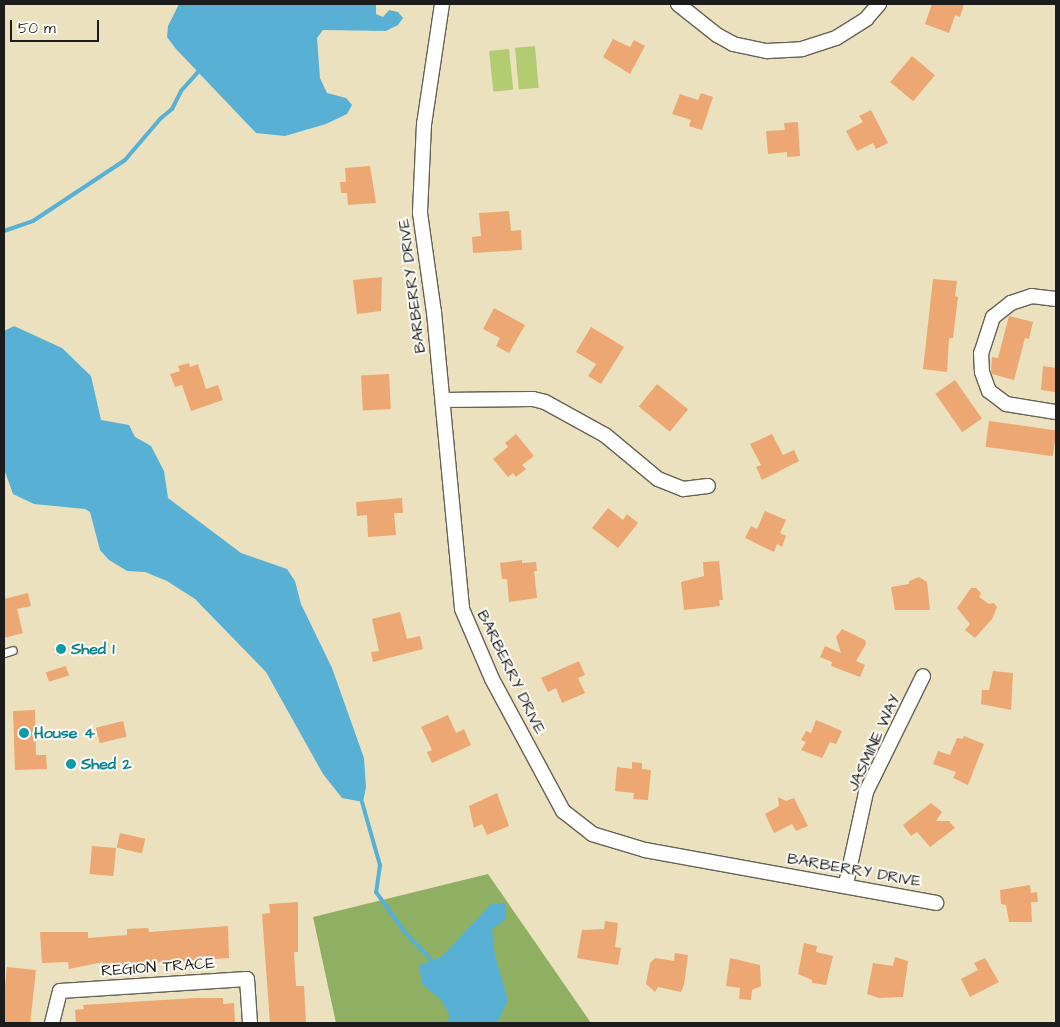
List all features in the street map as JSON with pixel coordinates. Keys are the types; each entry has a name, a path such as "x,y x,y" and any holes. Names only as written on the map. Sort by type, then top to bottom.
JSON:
{"street":[{"name":"BARBERRY DRIVE","path":"442,4 424,124 420,213 443,400 462,609 492,679 563,811 592,834 645,850 742,869 846,884 936,903"},
{"path":"678,4 717,36 733,44 767,51 802,49 836,38 866,19 880,4"},
{"path":"1056,299 1032,296 1012,303 993,317 981,353 982,372 989,391 1006,404 1056,412"},
{"path":"443,400 533,399 545,402 605,435 658,479 683,489 708,486"},
{"name":"JASMINE WAY","path":"846,884 866,792 923,676"},
{"name":"REGION TRACE","path":"52,1023 60,991 247,979 250,1023"}],"lane":[{"path":"4,653 13,650"}],"green space":[{"path":"535,46 539,88 519,90 515,48"},
{"path":"509,49 513,90 493,92 489,51"},
{"path":"488,874 591,1023 336,1023 313,917"}],"water":[{"path":"179,4 376,4 376,14 383,17 389,10 398,12 403,18 398,25 386,31 323,30 317,38 320,78 327,93 346,98 352,105 347,114 326,124 285,136 256,133 176,49 167,37 168,26"},
{"path":"14,326 62,348 91,376 101,420 129,425 135,437 151,446 164,471 168,498 241,553 287,569 295,581 301,604 332,668 364,758 366,787 363,802 342,798 323,774 266,672 195,599 167,581 145,572 127,571 109,560 100,550 90,512 85,509 34,504 13,494 4,469 4,331"},
{"path":"492,903 506,904 506,919 492,929 495,956 508,1000 497,1023 446,1023 450,1016 441,1000 422,984 419,965 441,957"}],"building":[{"path":"932,4 964,4 960,17 955,15 949,33 925,24"},
{"path":"613,39 630,47 634,40 645,46 630,74 603,57"},
{"path":"912,56 935,75 913,101 890,82"},
{"path":"701,93 713,97 702,130 689,126 691,120 672,114 680,94 698,100"},
{"path":"871,110 888,143 876,149 873,143 857,151 846,131 863,122 859,116"},
{"path":"798,122 800,156 787,157 787,152 768,154 766,131 785,130 784,123"},
{"path":"370,166 376,203 348,205 347,193 341,193 340,182 346,182 345,168"},
{"path":"509,211 511,231 521,230 522,250 473,253 472,237 481,236 479,213"},
{"path":"382,277 381,311 357,314 353,280"},
{"path":"933,279 957,281 955,296 958,297 953,338 949,338 947,372 923,369"},
{"path":"494,308 525,325 509,353 496,346 500,338 483,329"},
{"path":"1009,316 1033,322 1029,339 1025,338 1014,380 992,374 991,370 992,357 998,358"},
{"path":"591,327 624,347 601,384 588,376 596,364 576,352"},
{"path":"189,363 190,367 198,364 206,389 218,385 223,400 191,411 182,385 175,387 170,374 180,371 178,366"},
{"path":"1043,366 1056,368 1056,392 1041,390"},
{"path":"389,374 391,409 363,410 361,375"},
{"path":"955,380 982,419 962,432 935,394"},
{"path":"657,384 688,409 670,432 639,407"},
{"path":"989,421 1056,430 1053,456 985,447"},
{"path":"516,434 534,456 522,465 526,469 516,477 513,473 508,477 493,459 508,447 505,443"},
{"path":"772,434 783,455 794,450 799,461 762,480 756,467 761,465 750,444"},
{"path":"402,498 403,513 394,513 396,535 368,537 367,515 357,516 356,502"},
{"path":"608,508 623,520 627,514 638,523 618,548 592,528"},
{"path":"765,511 786,520 780,533 786,536 782,547 777,544 774,552 745,538 751,526 757,529"},
{"path":"522,560 522,563 536,562 537,571 534,571 537,598 509,602 507,579 502,579 500,563"},
{"path":"719,561 723,600 719,600 720,606 684,610 681,582 704,576 703,562"},
{"path":"919,577 927,582 930,610 895,610 891,587 909,584 909,581"},
{"path":"971,588 976,588 981,593 979,597 989,604 994,603 997,607 992,619 975,638 965,630 970,624 957,608"},
{"path":"28,593 31,606 17,609 23,633 4,638 4,599"},
{"path":"400,612 407,639 420,636 423,649 373,662 371,652 379,651 372,619"},
{"path":"842,629 865,640 866,644 856,661 865,665 860,677 831,666 832,662 820,657 825,646 841,653 836,637"},
{"name":"Shed 1","path":"64,642 69,650 58,657 53,649"},
{"path":"579,661 585,675 578,678 585,693 562,703 556,688 548,692 541,678"},
{"path":"66,666 69,676 49,682 46,672"},
{"path":"993,671 1013,673 1011,710 981,704 982,690 989,690"},
{"name":"House 4","path":"35,710 36,755 46,755 47,769 15,770 13,711"},
{"path":"448,715 456,733 464,729 471,745 432,763 427,752 432,750 421,727"},
{"path":"816,720 842,731 836,744 830,742 822,758 801,750 806,742 801,740 806,731 811,733"},
{"path":"123,721 127,737 100,743 96,728"},
{"path":"964,736 984,744 968,785 953,778 956,772 933,764 938,751 950,755 957,738 963,739"},
{"path":"632,762 642,763 642,769 651,770 648,800 633,799 634,793 615,791 617,767 632,769"},
{"path":"497,793 509,826 487,835 482,824 474,828 469,806"},
{"path":"778,797 786,801 794,798 808,826 796,831 792,824 774,833 765,814 779,806"},
{"path":"931,803 942,812 936,821 949,821 955,828 930,847 917,832 911,836 903,825"},
{"path":"120,833 145,839 142,853 117,848"},
{"path":"92,846 116,848 113,876 90,874"},
{"path":"1030,885 1031,893 1037,892 1038,902 1031,902 1032,922 1009,922 1006,905 1001,904 1000,890"},
{"path":"298,902 298,952 294,952 296,986 304,986 306,1023 270,1023 262,914 270,913 269,904"},
{"path":"605,921 618,923 615,947 621,948 618,965 577,958 582,930 604,929"},
{"path":"228,926 229,958 103,966 103,962 69,969 68,962 42,963 40,932 88,932 88,938 127,935 127,929 148,928 149,932"},
{"path":"804,943 817,946 816,952 833,956 826,985 812,983 812,980 798,974"},
{"path":"675,953 688,955 684,985 681,992 658,987 655,992 646,984 650,963 655,958 674,961"},
{"path":"895,957 908,961 903,997 879,998 867,994 873,963 893,966"},
{"path":"730,958 760,965 761,986 752,990 751,1000 739,999 740,988 726,986"},
{"path":"985,958 999,982 970,997 961,979 978,970 974,963"},
{"path":"7,967 36,970 30,1023 4,1023"},
{"path":"223,998 223,1004 234,1003 235,1023 76,1023 75,1010 84,1009 83,1005"}],"waterway":[{"path":"4,231 33,221 125,160 160,119 172,109 181,91 200,70"},
{"path":"362,802 380,865 376,892 404,931 431,960"}],"place":[{"name":"Shed 1","path":"61,649"},
{"name":"House 4","path":"24,733"},
{"name":"Shed 2","path":"71,764"}]}
